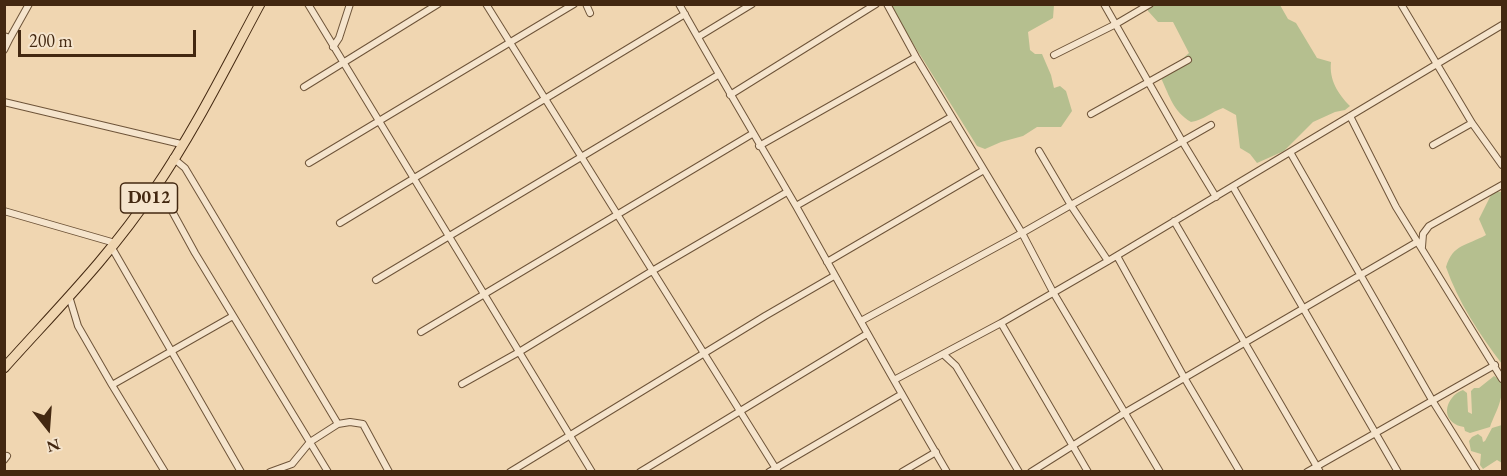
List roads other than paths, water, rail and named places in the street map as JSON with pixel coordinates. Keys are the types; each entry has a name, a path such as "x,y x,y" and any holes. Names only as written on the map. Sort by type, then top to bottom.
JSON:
{"main road":[{"name":"D012","path":"4,368 114,245 155,189 260,4"}],"street":[{"path":"4,50 8,37 29,4"},
{"path":"308,4 592,471"},
{"path":"333,47 339,38 350,4"},
{"path":"304,87 438,4"},
{"path":"486,4 615,214 777,469"},
{"path":"309,163 574,4"},
{"path":"586,4 590,13"},
{"path":"680,4 718,75 796,206 947,471"},
{"path":"698,37 752,4"},
{"path":"730,95 876,4"},
{"path":"887,4 951,117 1022,233 1053,292 1160,471"},
{"path":"1104,4 1216,197"},
{"path":"1054,54 1116,24 1150,4"},
{"path":"1401,4 1472,123 1503,165"},
{"path":"340,223 685,14"},
{"path":"894,381 1117,256 1503,25"},
{"path":"759,146 916,57"},
{"path":"1091,114 1188,60"},
{"path":"376,280 718,75"},
{"path":"4,102 182,144"},
{"path":"1350,116 1396,207 1503,379"},
{"path":"796,206 951,117"},
{"path":"1433,146 1472,123"},
{"path":"861,321 1022,233 1211,125"},
{"path":"421,332 752,134"},
{"path":"1039,151 1108,261"},
{"path":"1290,152 1432,400 1477,471"},
{"path":"174,158 185,168 338,424"},
{"path":"827,262 984,170"},
{"path":"1422,250 1423,234 1429,226 1503,185"},
{"path":"1233,187 1398,471"},
{"path":"155,189 172,211 328,471"},
{"path":"462,384 787,192"},
{"path":"4,211 114,245 170,351 241,471"},
{"path":"1174,222 1318,469"},
{"path":"1031,471 1126,412 1246,344 1417,242"},
{"path":"1117,256 1185,379 1240,471"},
{"path":"510,471 834,276"},
{"path":"69,296 78,326 165,471"},
{"path":"112,385 233,316"},
{"path":"1001,323 1088,471"},
{"path":"640,471 867,334"},
{"path":"955,348 956,366"},
{"path":"943,354 956,366 1019,471"},
{"path":"1307,471 1318,469 1374,432 1495,365"},
{"path":"769,471 777,469 902,394"},
{"path":"270,471 292,464 310,442 338,424 350,422 363,424 389,471"},
{"path":"902,471 936,452"}]}
